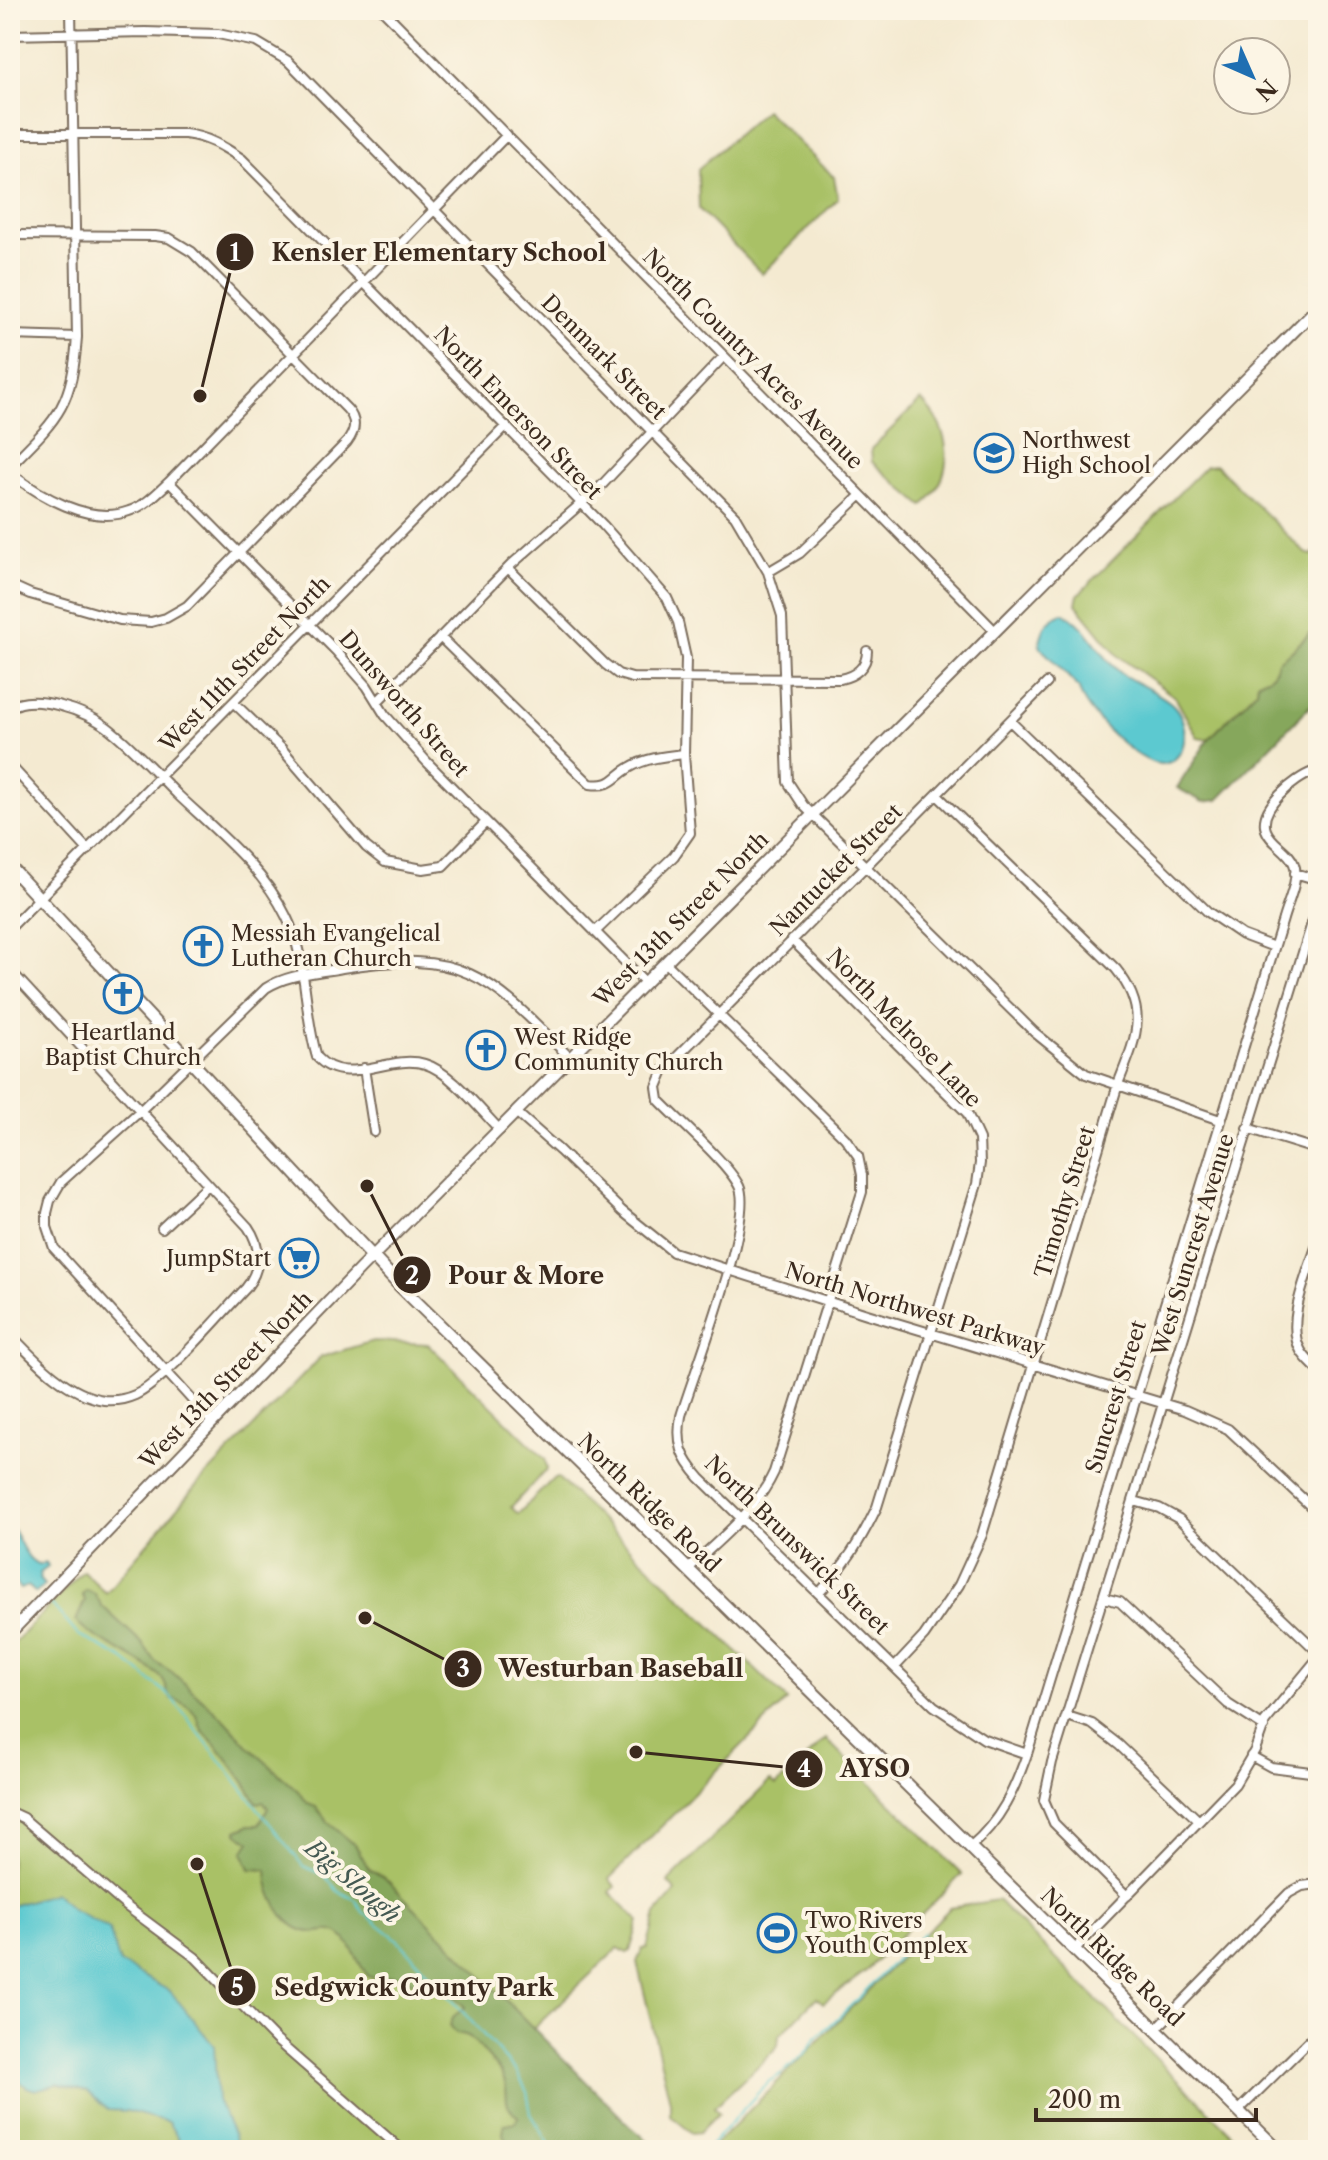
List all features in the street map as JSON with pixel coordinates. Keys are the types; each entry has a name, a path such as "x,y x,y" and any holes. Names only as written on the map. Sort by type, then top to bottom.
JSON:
{"main road":[{"name":"North Ridge Road","path":"10,867 372,1257 1278,2150"}],"street":[{"path":"10,466 62,409 75,372 71,10"},
{"name":"North Country Acres Avenue","path":"383,10 995,631"},
{"name":"Denmark Street","path":"10,35 218,34 256,42 288,61 653,431 735,516 754,543 768,572 782,616 788,782 796,797 1034,1032 1086,1074 1220,1120"},
{"name":"North Emerson Street","path":"10,134 185,134 216,142 242,159 582,504 667,598 683,639 686,679 684,754 690,833 674,856 595,932"},
{"path":"10,473 38,494 69,507 105,514 132,511 150,500 507,135"},
{"path":"10,235 155,236 183,245 294,353 354,417 353,434 187,606 166,618 151,622 120,620 30,594 10,585"},
{"name":"West 13th Street North","path":"10,1633 372,1257 1318,307"},
{"path":"10,335 77,337"},
{"path":"377,702 508,568 582,504 724,356"},
{"name":"West 11th Street North","path":"10,928 506,426"},
{"name":"Dunsworth Street","path":"169,482 310,624 367,686 427,762 646,983"},
{"path":"768,572 800,553 861,495"},
{"path":"508,568 605,664 618,674 632,678 827,680 849,677 862,668 867,660 867,651"},
{"path":"440,637 590,784 610,784 629,768 647,760 684,754"},
{"name":"Nantucket Street","path":"657,1087 664,1070 718,1014 1047,683"},
{"path":"10,708 32,700 82,713 106,726 269,887 294,932 300,951 317,1057 338,1072 412,1061 436,1068 500,1130"},
{"path":"234,703 308,776 366,847 385,862 423,869 443,866 486,822"},
{"path":"1010,721 1208,912 1242,935 1274,947 1295,873 1290,859 1266,831 1266,814 1300,776 1313,772"},
{"path":"10,765 88,850"},
{"name":"Timothy Street","path":"895,1667 924,1636 965,1573 982,1535 1118,1084 1131,1051 1138,1017 1130,986 1116,969 937,795"},
{"path":"1295,873 1318,880"},
{"name":"West Suncrest Avenue","path":"1127,1896 1054,1823 1044,1800 1052,1762 1318,904"},
{"name":"North Melrose Lane","path":"792,940 967,1113 979,1139 980,1163 977,1184 877,1507 843,1568 819,1593"},
{"name":"Suncrest Street","path":"971,1846 994,1825 1006,1807 1027,1754 1274,947"},
{"path":"213,1423 61,1259 50,1238 48,1207 61,1182 140,1111 266,988 285,978 363,965 431,961 456,967 499,989 571,1059"},
{"path":"666,963 845,1138 858,1156 862,1175 862,1192 774,1472 741,1518 688,1569"},
{"path":"10,970 251,1232 257,1243 258,1259 254,1276 246,1288 166,1370 134,1395 102,1400 80,1391 43,1367 10,1334"},
{"path":"364,1068 374,1132"},
{"name":"North Brunswick Street","path":"657,1087 659,1100 727,1169 743,1198 728,1270 678,1432 679,1445 689,1465 934,1706 984,1739 1027,1754"},
{"name":"North Northwest Parkway","path":"517,1113 622,1211 673,1252 1163,1404 1228,1429 1318,1513"},
{"path":"1247,1128 1318,1150"},
{"path":"162,1228 208,1185"},
{"path":"1318,1241 1294,1321 1298,1345 1318,1370"},
{"path":"1134,1501 1159,1508 1179,1519 1318,1652"},
{"path":"1104,1598 1120,1602 1228,1704 1264,1727"},
{"path":"1075,1949 1235,1784 1264,1727 1318,1658"},
{"path":"1067,1716 1092,1724 1119,1745 1199,1821"},
{"path":"1251,1756 1271,1767 1318,1773"},
{"path":"10,1812 23,1818 126,1906 196,1958 276,2040 402,2150"},
{"path":"1157,2028 1289,1893 1302,1886 1318,1884"},
{"path":"1238,2111 1318,2032"}],"green space":[{"path":"765,110 834,177 838,199 762,274 699,209 698,169"},
{"path":"921,400 939,426 946,453 941,480 923,506 872,462 871,449"},
{"path":"1216,465 1305,553 1312,555 1318,548 1318,625 1278,661 1272,675 1258,681 1257,690 1208,740 1198,738 1175,697 1118,656 1076,604 1078,595 1206,466"},
{"path":"1318,625 1318,698 1218,800 1203,802 1177,788 1208,740 1257,690 1258,681 1272,675 1278,661"},
{"path":"373,1341 428,1344 545,1459 547,1469 511,1507 518,1514 554,1478 558,1478 787,1700 609,1879 615,1886 610,1892 639,1921 630,1951 627,1953 618,1948 532,2030 652,2150 10,2150 10,1647 83,1571 106,1593 194,1488 321,1357"},
{"path":"86,1590 95,1594 102,1606 142,1643 156,1662 172,1672 226,1721 308,1804 316,1807 356,1846 369,1869 384,1877 630,2126 659,2150 552,2150 537,2145 525,2150 511,2147 503,2135 504,2124 515,2122 519,2117 507,2103 504,2079 476,2043 468,2036 456,2033 450,2025 454,2016 465,2007 446,1988 422,1989 396,1976 369,1977 341,1935 330,1931 301,1930 285,1918 270,1889 267,1870 250,1869 243,1852 250,1841 237,1833 237,1830 249,1825 259,1825 268,1808 263,1802 257,1803 233,1766 202,1730 194,1712 171,1699 159,1675 96,1637 76,1621"},
{"name":"Two Rivers Youth Complex","path":"826,1739 962,1874 866,1971 823,2003 817,1997 779,2036 774,2051 714,2107 719,2113 700,2132 692,2133 670,2115 670,2101 637,1962 642,1949 647,1948 656,1914 676,1891 668,1882 770,1781 776,1786"},
{"path":"997,1900 1248,2150 710,2150 950,1908"}],"water":[{"path":"1063,613 1081,626 1122,674 1174,706 1184,732 1184,741 1177,757 1161,764 1151,762 1126,746 1100,722 1079,688 1039,646 1046,626 1052,618"},
{"path":"10,1526 31,1559 41,1565 46,1563 48,1567 40,1573 39,1579 44,1585 36,1593 28,1586 20,1589 10,1576"},
{"path":"55,1893 73,1910 109,1929 120,1963 171,1992 214,2046 217,2100 234,2136 237,2150 179,2150 179,2140 168,2122 127,2111 108,2110 88,2092 58,2084 35,2090 10,2074 10,1906"}],"waterway":[{"name":"Big Slough","path":"47,1599 77,1634 123,1659 170,1696 303,1866 324,1875 338,1891 356,1900 363,1912 399,1941 516,2071 527,2092 531,2114 553,2150"},
{"path":"706,2150 769,2081 809,2049 816,2038 923,1933"}],"place":[{"name":"Kensler Elementary School","path":"200,396"},
{"name":"Northwest High School","path":"994,453"},
{"name":"Messiah Evangelical Lutheran Church","path":"203,946"},
{"name":"Heartland Baptist Church","path":"123,994"},
{"name":"West Ridge Community Church","path":"486,1050"},
{"name":"Pour & More","path":"367,1186"},
{"name":"JumpStart","path":"299,1258"},
{"name":"Westurban Baseball","path":"365,1618"},
{"name":"AYSO","path":"636,1752"},
{"name":"Sedgwick County Park","path":"197,1864"},
{"name":"Two Rivers Youth Complex","path":"777,1933"}]}
